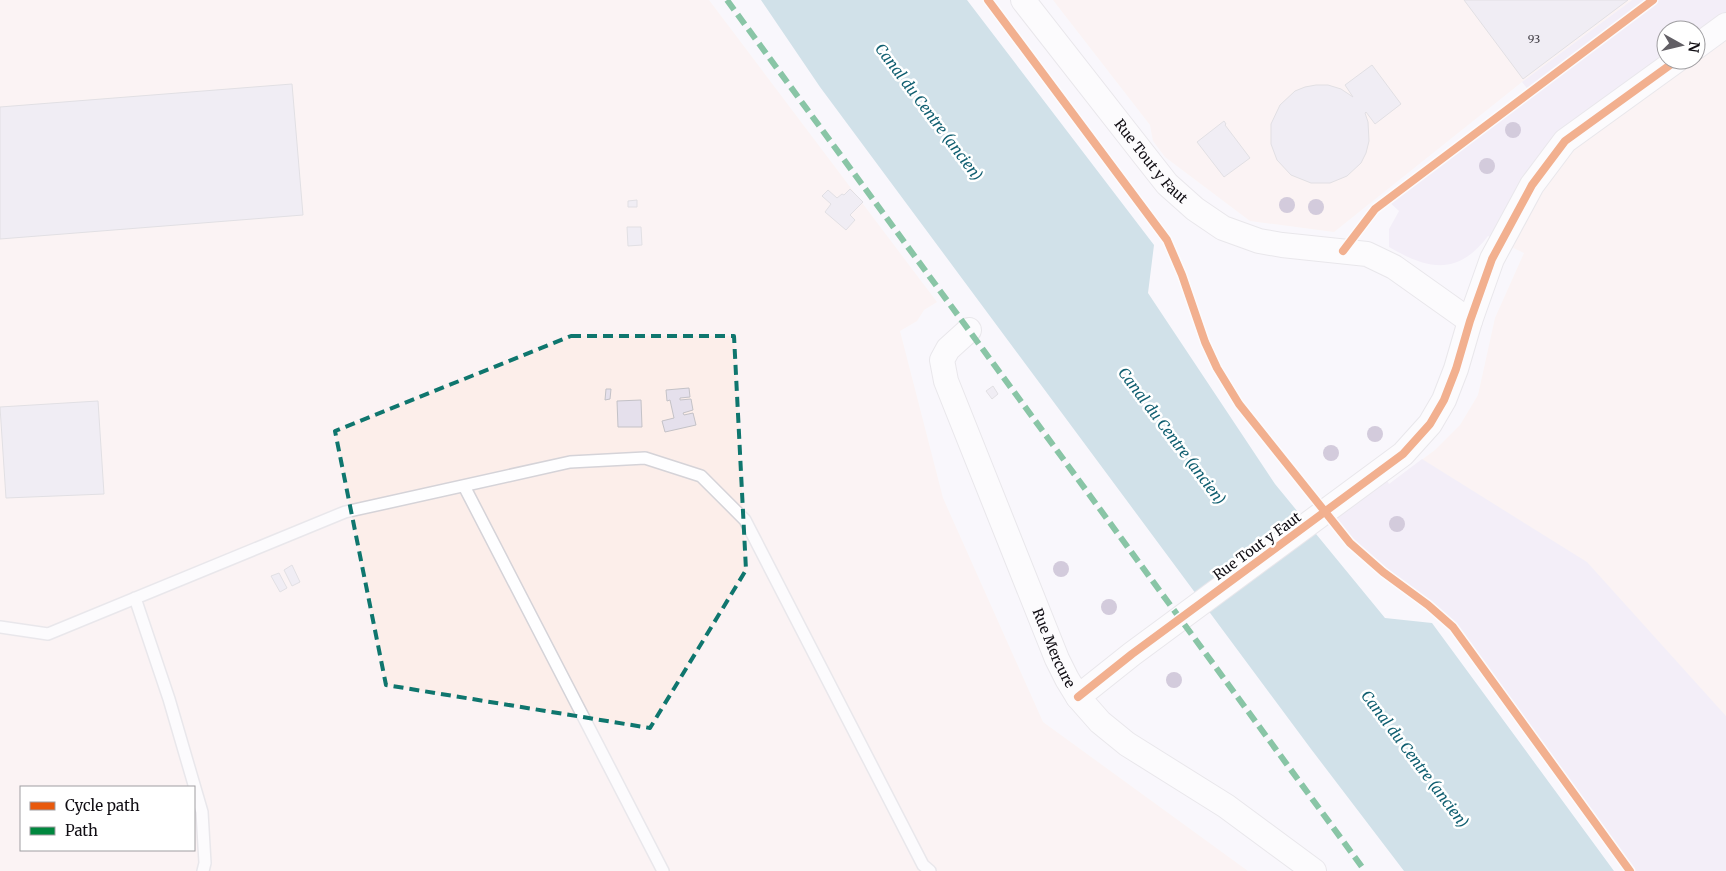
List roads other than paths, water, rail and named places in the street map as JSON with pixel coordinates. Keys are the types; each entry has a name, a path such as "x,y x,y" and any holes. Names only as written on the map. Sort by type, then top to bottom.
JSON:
{"street":[{"name":"Rue Tout y Faut","path":"1023,0 1167,184 1195,209 1224,228 1259,241 1367,254 1394,267 1470,321 1444,400 1430,424 1403,454 1132,654 1078,697"},
{"path":"1706,40 1726,25"},
{"path":"1470,321 1492,259 1532,184 1565,141 1664,70"},
{"name":"Rue Mercure","path":"969,330 948,349 942,360 946,381 1066,679 1078,697 1100,722 1127,744 1226,806 1314,871"}],"lane":[{"path":"0,627 48,634 344,512 570,462 645,458 701,476 745,520 926,869"},
{"path":"464,486 663,871"},
{"path":"135,598 169,700 194,786"},
{"path":"195,788 202,812 207,868"}],"water":[{"name":"Canal du Centre (ancien)","path":"761,0 967,0 1154,245 1148,293 1275,484 1385,618 1432,623 1614,871 1404,871 1311,749 820,87"}]}
